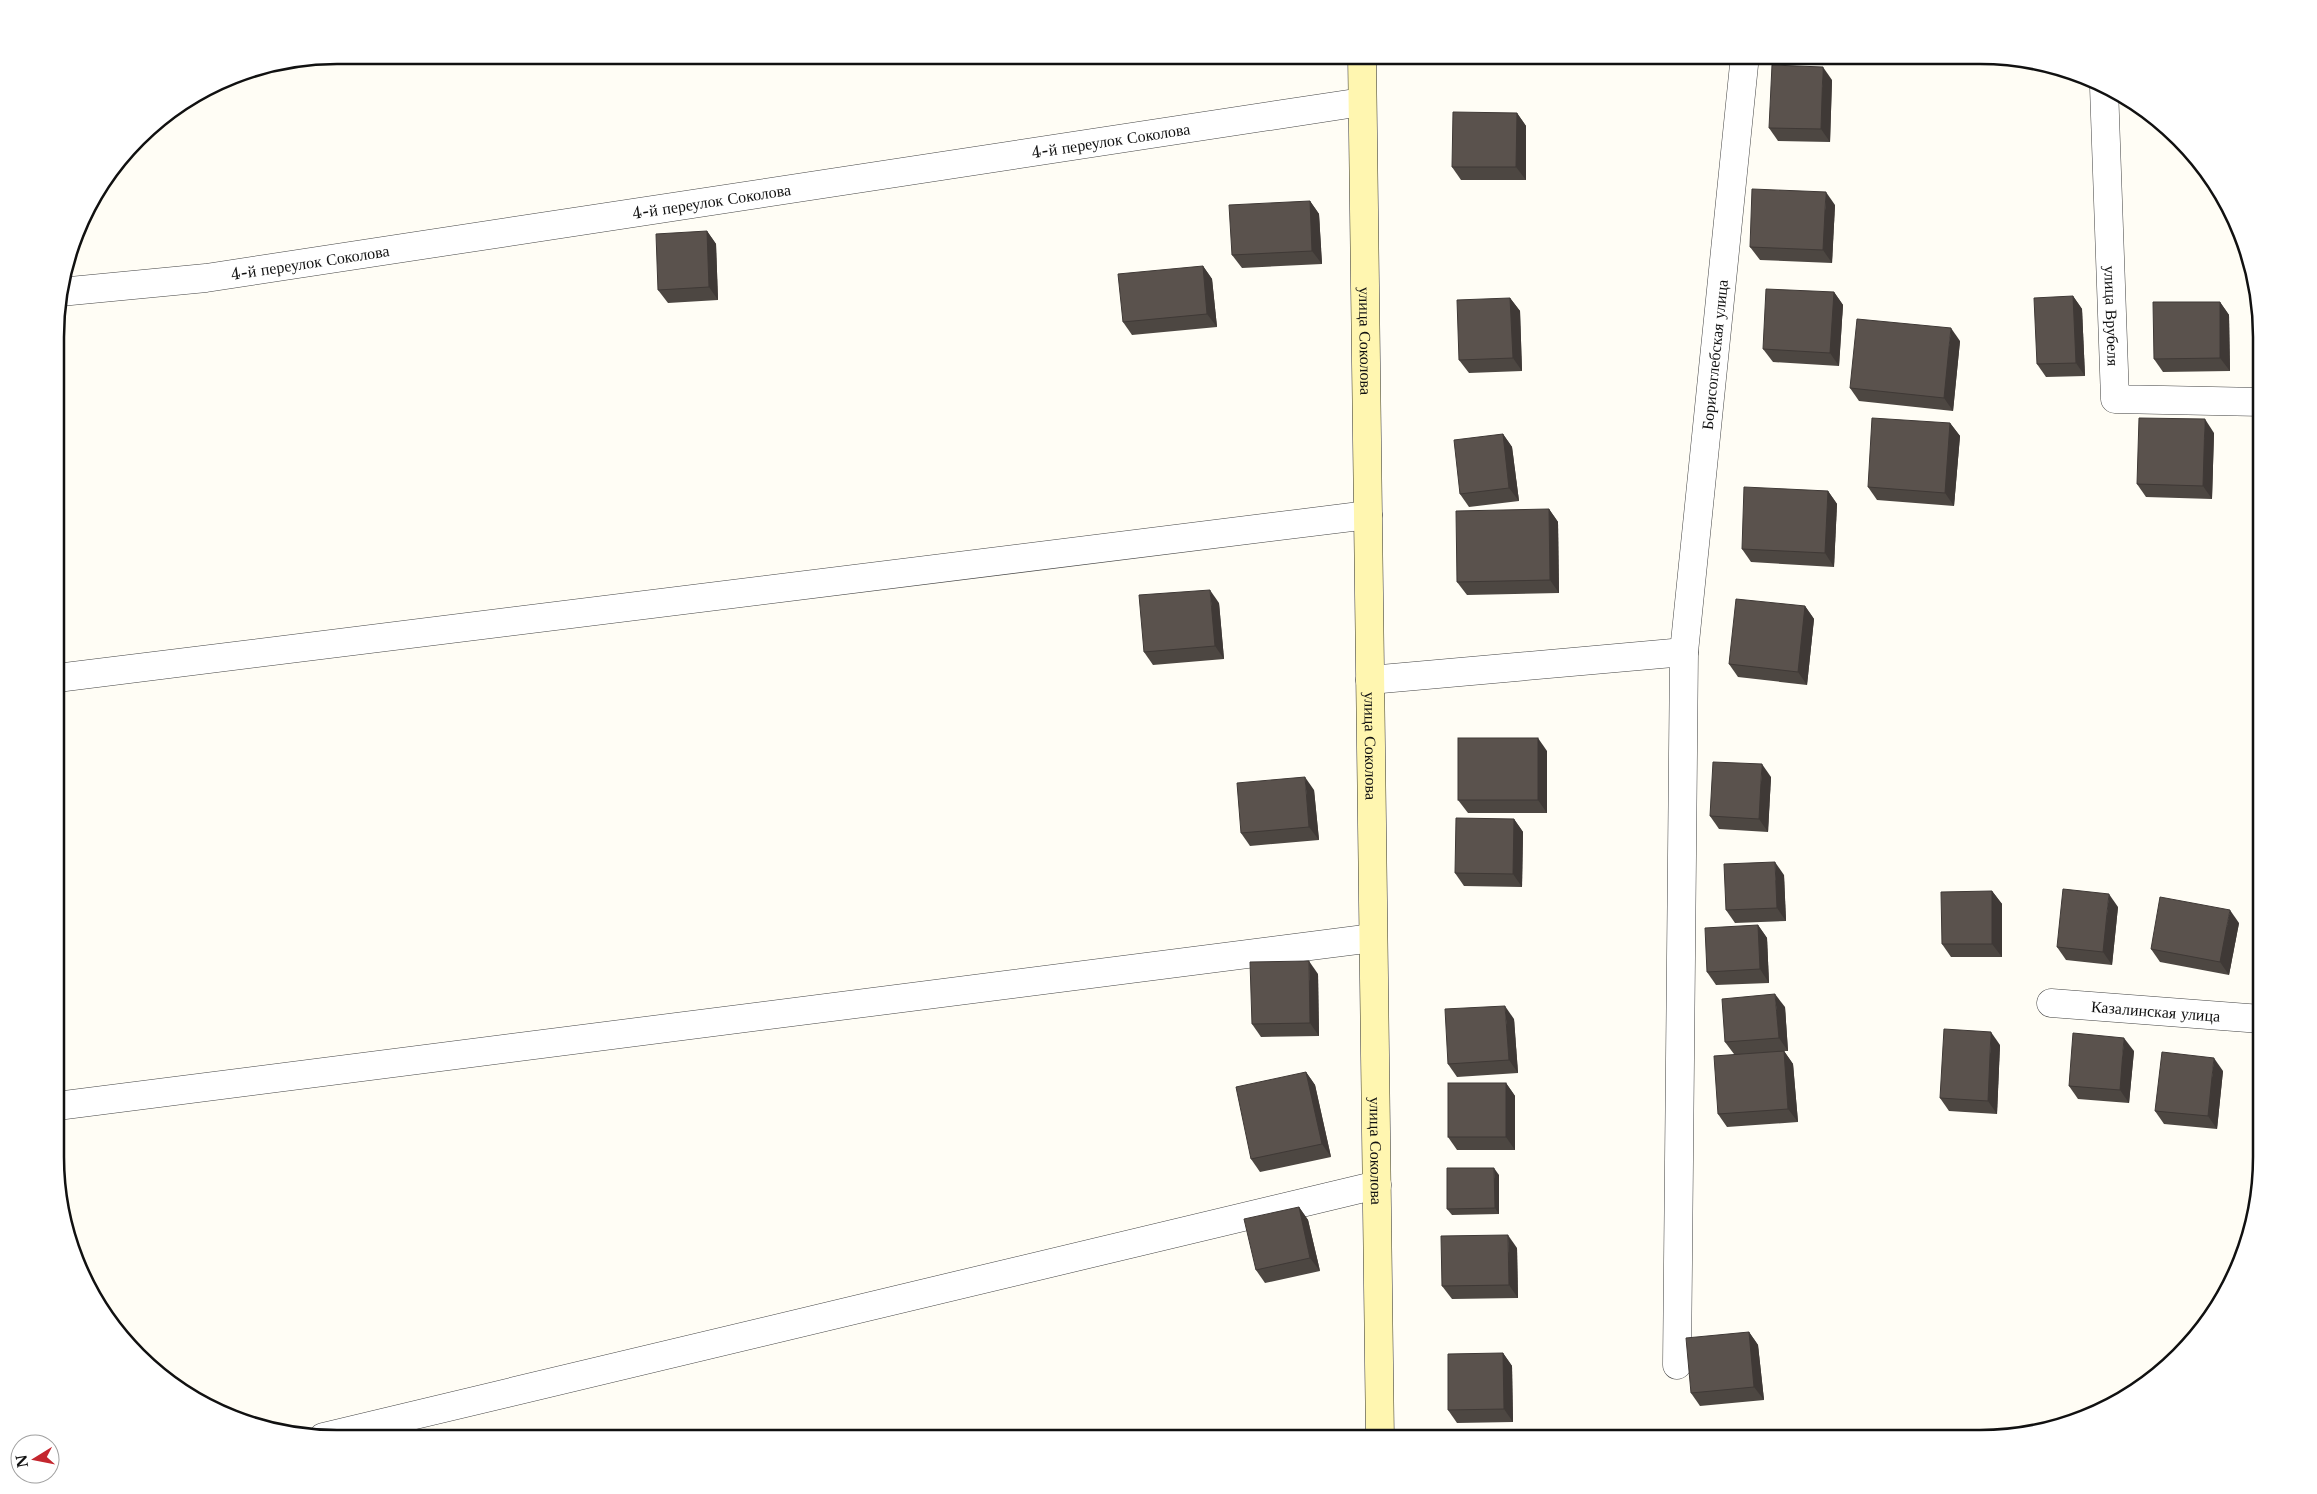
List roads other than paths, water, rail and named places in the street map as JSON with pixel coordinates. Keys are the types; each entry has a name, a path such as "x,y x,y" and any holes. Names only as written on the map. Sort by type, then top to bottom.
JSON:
{"main road":[{"name":"улица Соколова","path":"1362,64 1380,1430"}],"street":[{"name":"Борисоглебская улица","path":"1677,1365 1684,652 1744,64"},
{"name":"улица Врубеля","path":"2104,94 2115,399 2253,402"},
{"name":"4-й переулок Соколова","path":"68,291 206,278 1362,102"},
{"path":"64,677 1368,515"},
{"path":"1370,680 1684,652"},
{"path":"64,1105 1374,938"},
{"name":"Казалинская улица","path":"2051,1003 2253,1018"},
{"path":"352,1430 1376,1185"}]}
